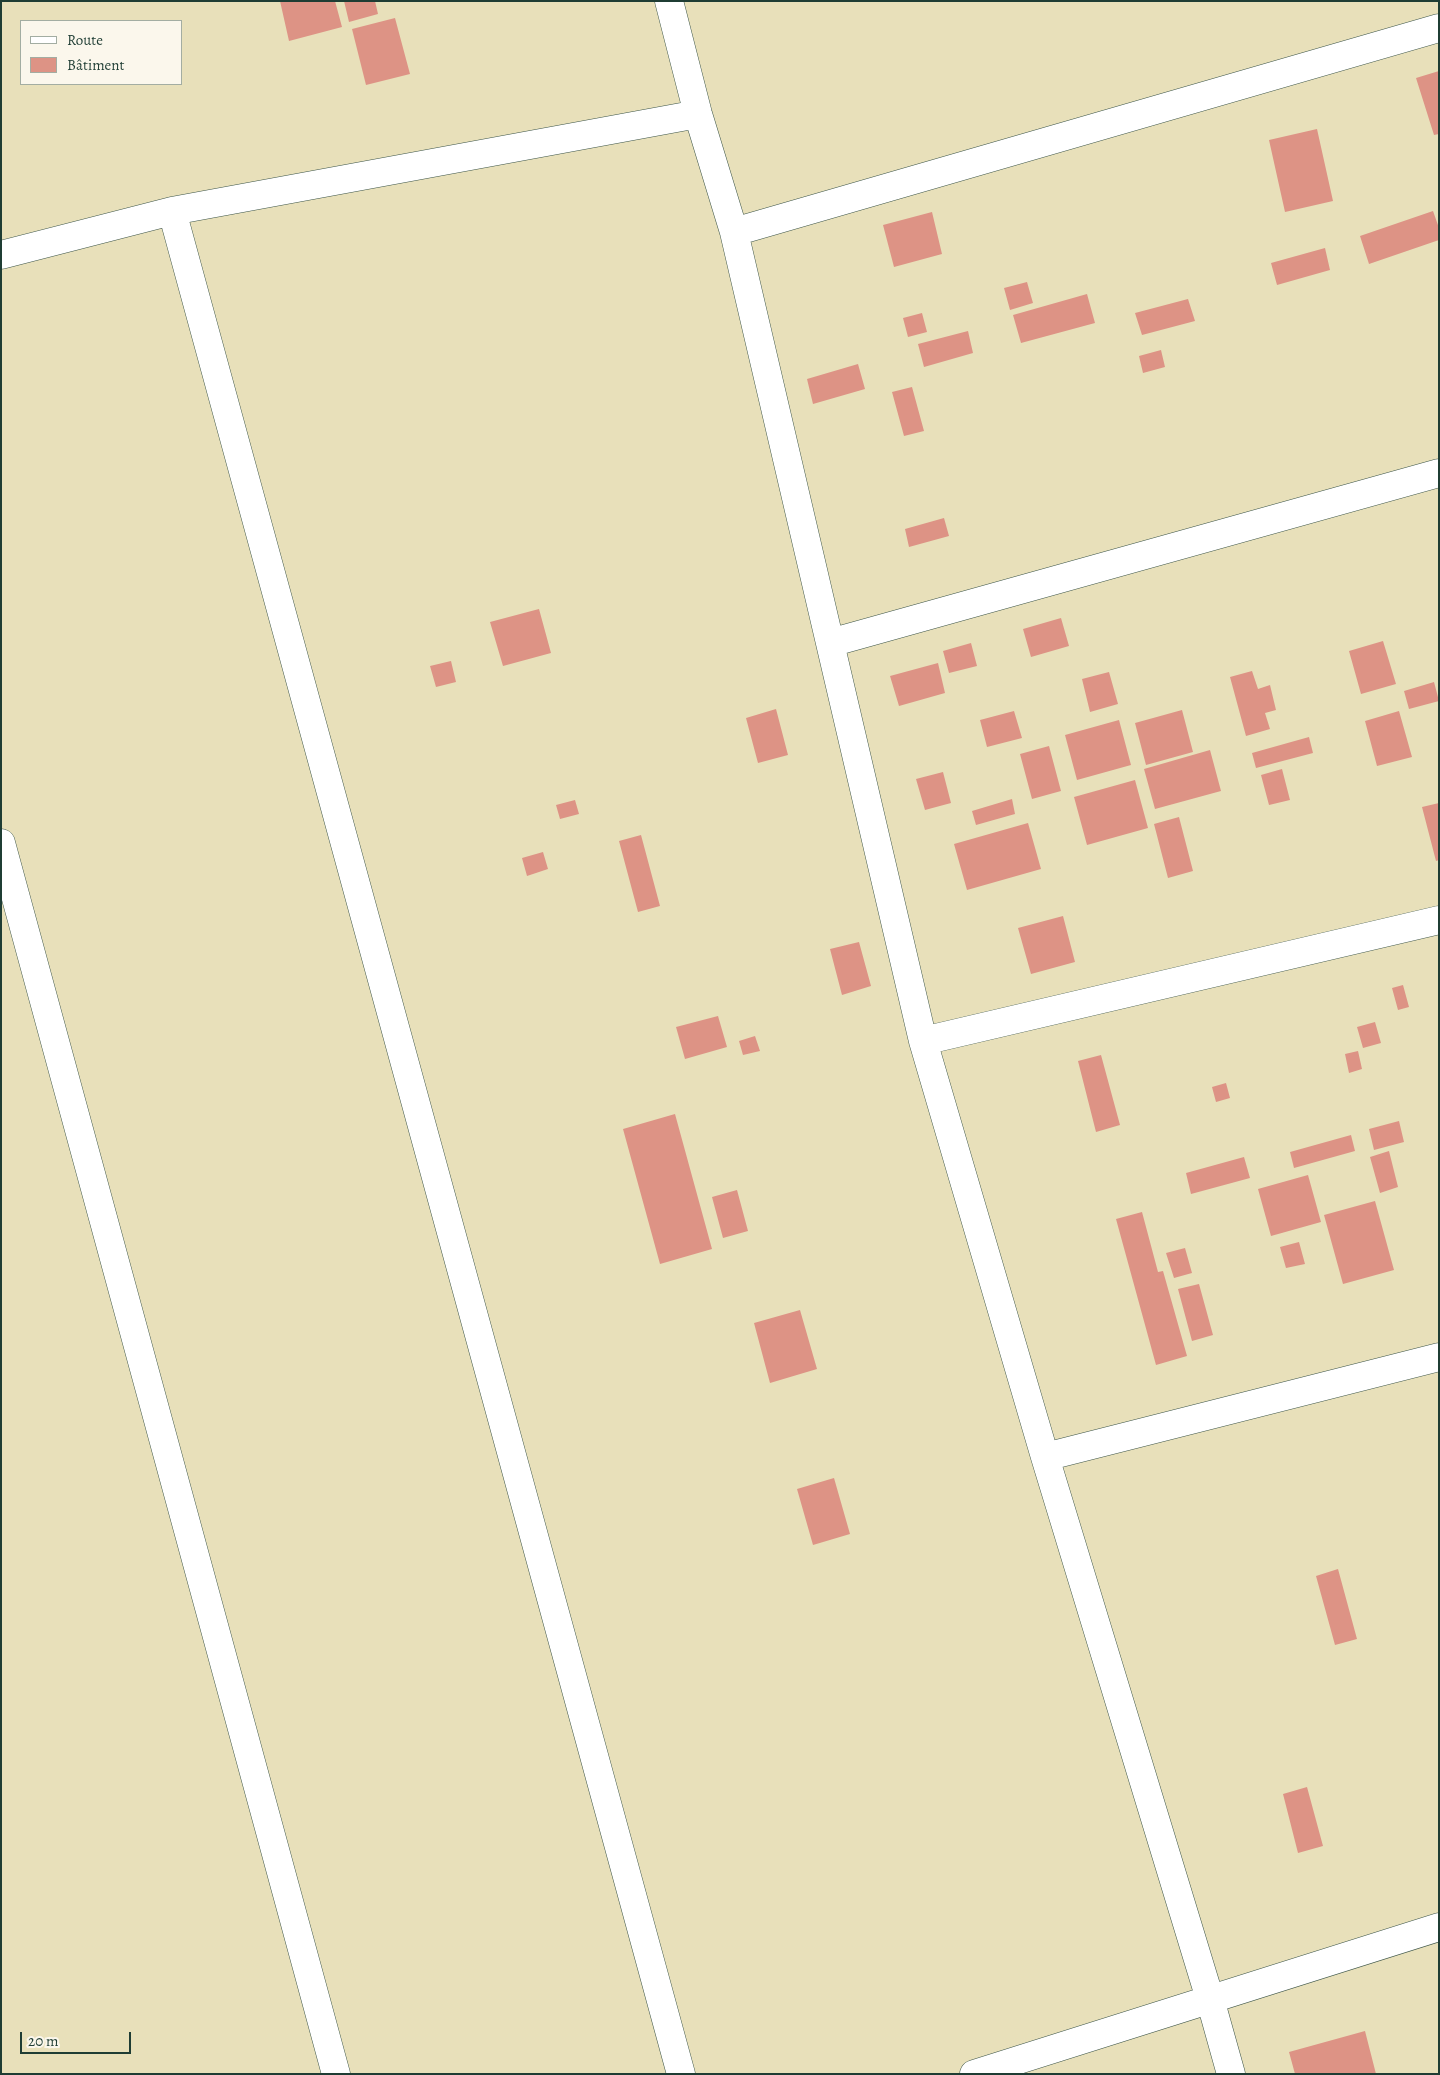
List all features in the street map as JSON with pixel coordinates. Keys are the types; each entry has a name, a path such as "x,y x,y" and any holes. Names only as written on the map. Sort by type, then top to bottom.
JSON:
{"street":[{"path":"669,1 698,114 734,232 923,1041 1045,1457 1231,2074"},
{"path":"734,232 1439,28"},
{"path":"1,254 172,211 698,114"},
{"path":"172,211 681,2074"},
{"path":"830,643 1439,473"},
{"path":"1,843 336,2074"},
{"path":"923,1041 1439,920"},
{"path":"1045,1457 1439,1357"},
{"path":"974,2074 1439,1927"}],"building":[{"path":"280,1 335,1 342,27 289,41"},
{"path":"344,1 375,1 378,14 349,22"},
{"path":"395,18 410,74 366,85 352,29"},
{"path":"1439,71 1439,134 1434,135 1416,78"},
{"path":"1317,129 1333,201 1285,212 1269,140"},
{"path":"1433,211 1439,228 1439,240 1369,264 1360,236"},
{"path":"932,212 942,254 894,267 883,225"},
{"path":"1325,248 1330,270 1277,285 1271,263"},
{"path":"1027,282 1033,303 1010,310 1004,288"},
{"path":"1087,294 1095,323 1021,343 1013,315"},
{"path":"1188,299 1195,321 1142,335 1135,313"},
{"path":"922,313 927,332 908,337 903,318"},
{"path":"968,331 973,353 924,367 918,344"},
{"path":"1161,350 1165,367 1143,373 1139,356"},
{"path":"858,364 865,389 813,404 807,379"},
{"path":"912,387 924,431 904,436 892,392"},
{"path":"944,518 949,536 909,547 905,529"},
{"path":"539,609 551,653 503,666 490,622"},
{"path":"1061,618 1069,646 1031,657 1023,629"},
{"path":"1383,641 1396,684 1361,694 1349,651"},
{"path":"971,643 977,666 949,673 943,651"},
{"path":"451,661 456,682 436,687 430,666"},
{"path":"938,663 945,693 899,706 890,676"},
{"path":"1252,671 1258,689 1270,685 1276,710 1265,713 1270,729 1246,736 1230,677"},
{"path":"1109,672 1118,704 1090,712 1082,679"},
{"path":"1434,682 1439,701 1409,709 1404,691"},
{"path":"776,709 788,755 758,763 746,718"},
{"path":"1182,710 1193,752 1146,765 1135,723"},
{"path":"1014,711 1022,738 987,747 980,720"},
{"path":"1399,711 1412,757 1377,766 1365,721"},
{"path":"1119,720 1131,765 1077,780 1065,735"},
{"path":"1309,737 1313,753 1256,768 1252,753"},
{"path":"1049,746 1061,791 1032,799 1020,754"},
{"path":"1210,750 1221,791 1155,809 1144,769"},
{"path":"1282,769 1290,800 1269,805 1261,775"},
{"path":"943,772 951,803 925,810 916,779"},
{"path":"1135,780 1148,828 1087,845 1074,797"},
{"path":"1012,799 1015,814 976,825 972,811"},
{"path":"575,800 579,814 560,819 556,805"},
{"path":"1439,803 1439,860 1436,861 1422,807"},
{"path":"1179,817 1193,871 1168,878 1154,824"},
{"path":"1028,823 1041,869 967,890 954,844"},
{"path":"641,835 660,906 638,912 619,841"},
{"path":"543,852 548,869 527,876 522,858"},
{"path":"1063,916 1075,962 1031,974 1018,928"},
{"path":"859,942 871,986 842,995 830,949"},
{"path":"1403,985 1409,1007 1398,1010 1392,988"},
{"path":"718,1016 727,1047 685,1059 676,1027"},
{"path":"1375,1022 1381,1043 1363,1048 1357,1027"},
{"path":"755,1036 760,1051 743,1055 739,1041"},
{"path":"1358,1051 1362,1069 1349,1073 1345,1054"},
{"path":"1101,1055 1120,1125 1096,1132 1078,1061"},
{"path":"1226,1083 1230,1098 1216,1102 1212,1087"},
{"path":"675,1114 712,1249 660,1264 623,1129"},
{"path":"1399,1121 1404,1142 1374,1150 1369,1129"},
{"path":"1351,1135 1355,1151 1294,1168 1290,1152"},
{"path":"1389,1151 1398,1187 1380,1193 1370,1157"},
{"path":"1244,1157 1250,1178 1191,1194 1186,1173"},
{"path":"1308,1175 1321,1222 1271,1236 1258,1189"},
{"path":"737,1190 748,1231 723,1238 712,1197"},
{"path":"1375,1201 1394,1270 1343,1284 1324,1215"},
{"path":"1142,1212 1158,1272 1163,1271 1187,1356 1156,1365 1116,1219"},
{"path":"1299,1242 1305,1264 1286,1268 1280,1247"},
{"path":"1185,1248 1192,1273 1174,1278 1166,1253"},
{"path":"1199,1284 1213,1335 1192,1341 1178,1289"},
{"path":"800,1310 817,1369 770,1383 754,1323"},
{"path":"834,1478 850,1534 813,1545 797,1489"},
{"path":"1338,1569 1357,1639 1335,1645 1316,1576"},
{"path":"1307,1787 1323,1846 1298,1853 1283,1794"},
{"path":"1365,2031 1376,2074 1295,2074 1289,2052"}]}
